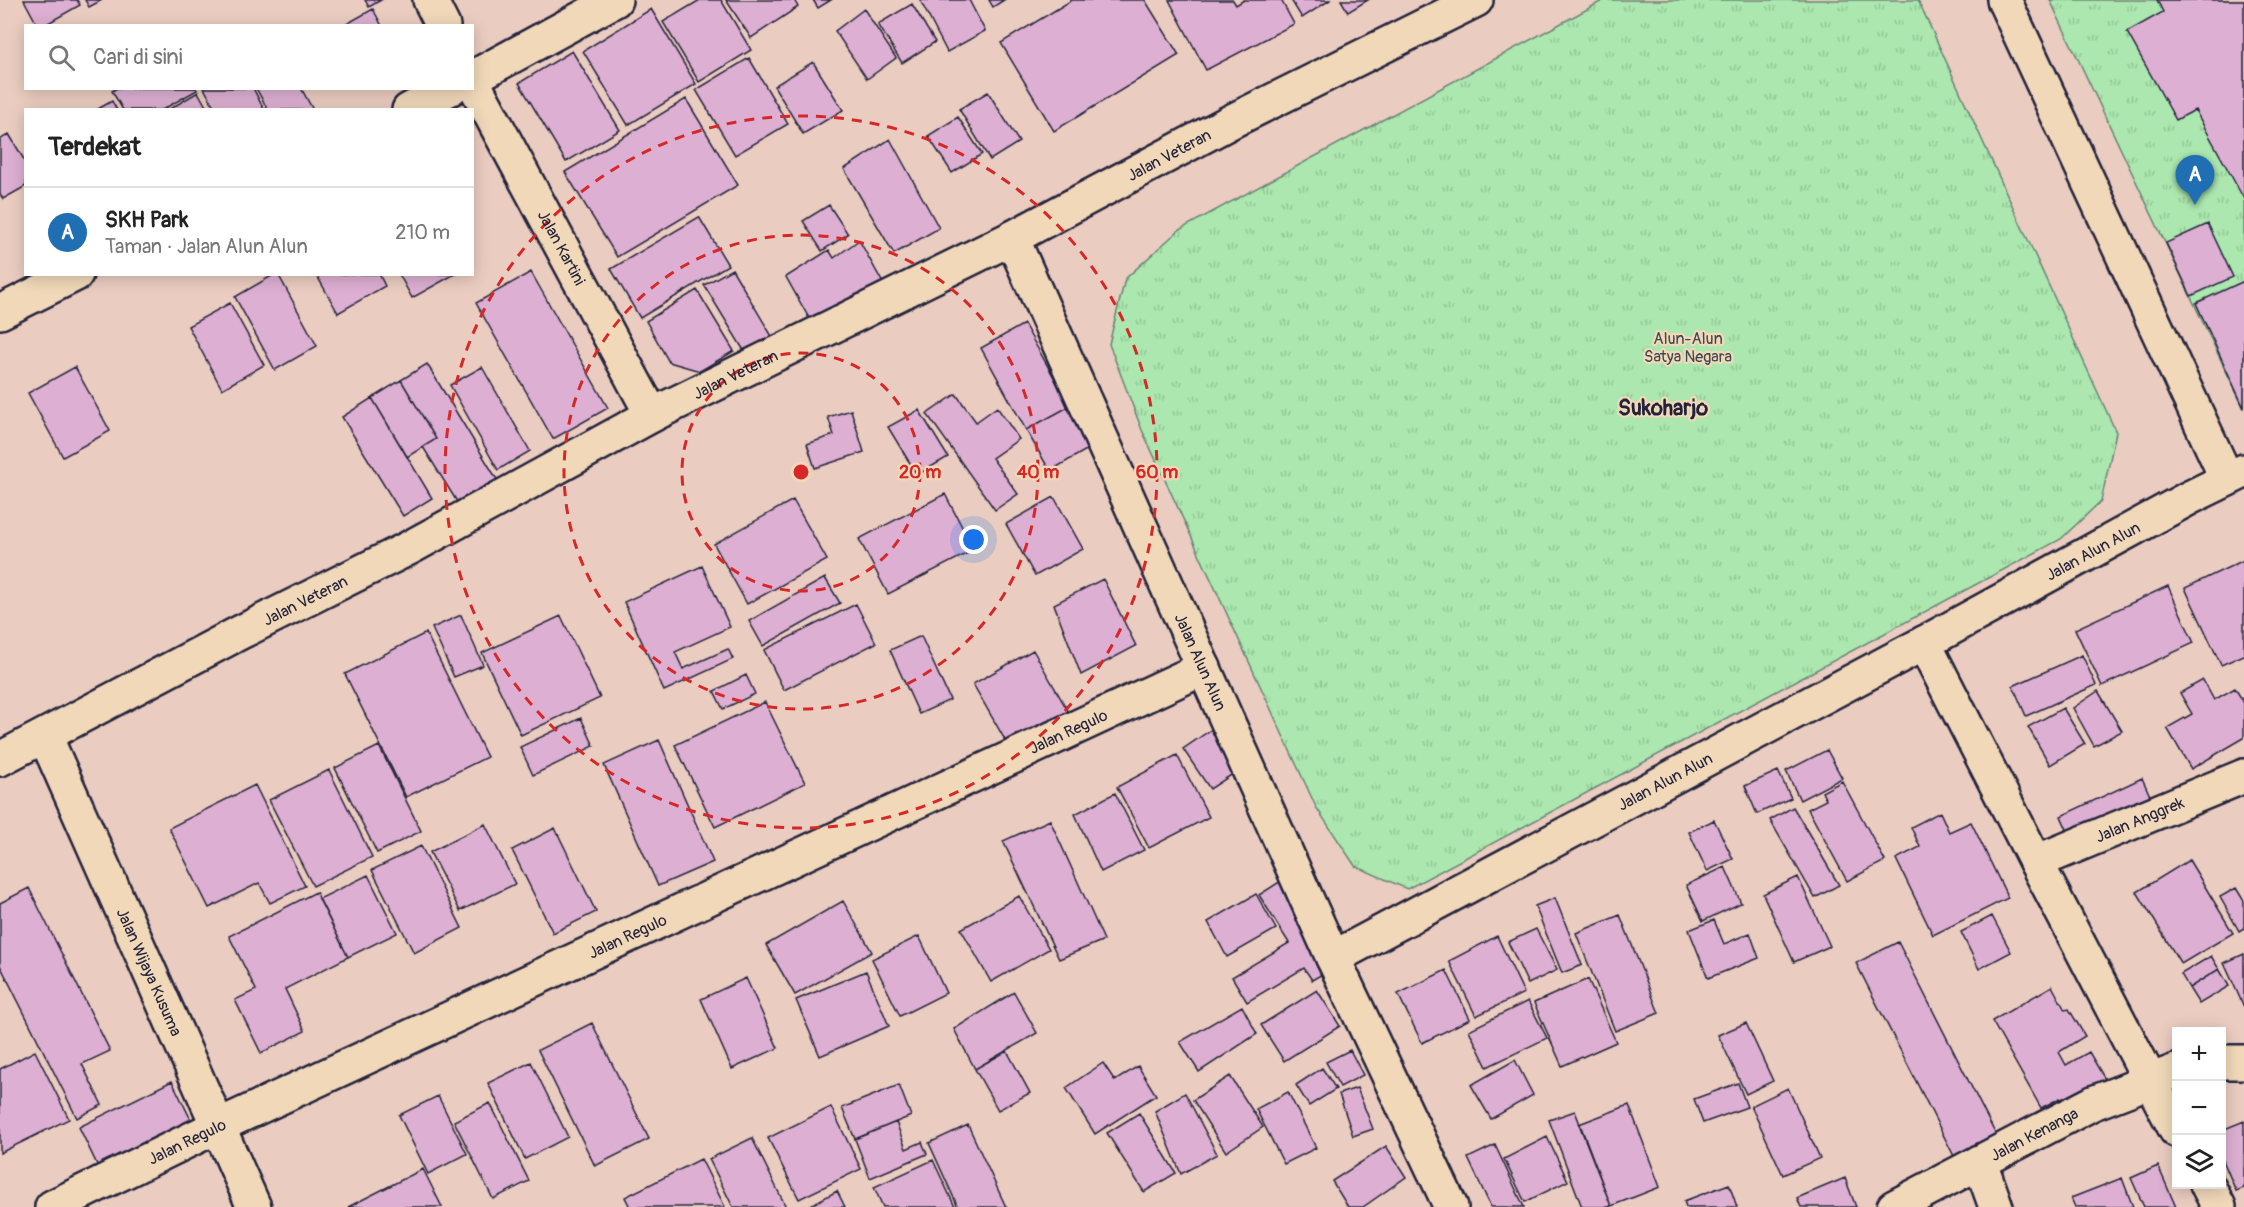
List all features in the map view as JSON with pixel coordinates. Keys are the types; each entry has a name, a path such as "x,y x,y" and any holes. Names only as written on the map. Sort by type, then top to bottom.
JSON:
{"street":[{"path":"430,0 442,24"},
{"path":"474,78 615,0"},
{"name":"Jalan Veteran","path":"0,759 239,633 409,548 652,415 1011,238 1232,121 1476,0"},
{"name":"Jalan Alun Alun","path":"1011,238 1333,958 1924,643 2189,498 2236,475 2004,0"},
{"name":"Jalan Kartini","path":"474,83 652,415"},
{"path":"413,108 447,90"},
{"path":"0,312 72,276"},
{"path":"1924,643 2036,862 2163,1075 2172,1113"},
{"name":"Jalan Regulo","path":"52,1207 218,1126 1204,668"},
{"name":"Jalan Wijaya Kusuma","path":"45,736 254,1207"},
{"name":"Jalan Anggrek","path":"2036,862 2244,776"},
{"path":"1333,958 1451,1207"},
{"path":"2226,1062 2244,1062"},
{"name":"Jalan Kenanga","path":"1894,1207 2093,1103 2163,1075"},
{"path":"1980,1162 1996,1207"},
{"path":"2209,1189 2219,1207"}],"green space":[{"name":"Alun-Alun Satya Negara","path":"1604,0 1918,0 2116,432 2101,501 2061,539 1407,889 1355,866 1316,807 1142,430 1109,344 1125,279 1179,230"},
{"path":"2050,0 2244,0 2244,409"}],"building":[{"path":"24,0 77,0 80,5 47,24 37,24"},
{"path":"85,0 102,0 89,7"},
{"path":"365,0 381,0 369,7"},
{"path":"700,0 721,0 751,50 699,82 663,22"},
{"path":"726,0 794,0 798,7 751,38"},
{"path":"813,0 831,0 818,8"},
{"path":"920,0 969,0 985,31 947,52"},
{"path":"989,0 1004,0 993,7"},
{"path":"1072,0 1145,0 1179,55 1054,131 1001,43"},
{"path":"1169,0 1233,0 1236,5 1244,0 1281,0 1294,24 1206,70"},
{"path":"1291,0 1330,0 1302,18"},
{"path":"1341,0 1368,0 1348,12"},
{"path":"2157,0 2244,0 2244,199 2195,110 2176,120 2127,32 2163,12"},
{"path":"912,4 935,42 902,63 878,24"},
{"path":"373,9 381,24 347,24"},
{"path":"651,9 696,84 628,125 583,51"},
{"path":"864,9 896,58 867,79 835,31"},
{"path":"572,51 620,130 566,162 519,83"},
{"path":"749,58 788,124 735,155 696,90"},
{"path":"813,62 843,110 803,134 774,86"},
{"path":"197,90 166,108 122,108 112,91"},
{"path":"205,90 254,90 263,108 215,108"},
{"path":"257,90 302,90 312,108 267,108"},
{"path":"198,92 207,108 171,108"},
{"path":"988,92 1019,142 990,160 959,109"},
{"path":"686,99 738,185 617,257 565,172"},
{"path":"112,101 116,108 100,108"},
{"path":"958,117 982,154 952,173 928,136"},
{"path":"9,134 24,160 24,187 3,199 0,194 0,140"},
{"path":"890,139 939,228 894,254 844,169"},
{"path":"829,205 848,234 822,251 803,221"},
{"path":"699,217 728,265 640,318 611,269"},
{"path":"2208,224 2233,277 2191,296 2166,243"},
{"path":"859,240 884,285 814,327 786,277 829,250 834,258"},
{"path":"732,269 773,338 746,354 704,285"},
{"path":"531,272 608,408 553,439 476,303"},
{"path":"272,276 279,276 317,346 275,370 235,297"},
{"path":"317,276 380,276 385,286 338,313"},
{"path":"400,276 451,276 412,298"},
{"path":"2244,281 2244,408 2196,303"},
{"path":"697,290 734,351 700,371 669,362 646,321"},
{"path":"230,303 264,365 222,389 188,326"},
{"path":"1024,324 1070,406 1026,430 981,348"},
{"path":"427,364 498,481 459,505 423,447 436,439 401,380"},
{"path":"75,367 110,431 63,457 28,393"},
{"path":"482,367 530,451 498,470 450,385"},
{"path":"401,380 436,439 407,457 372,398"},
{"path":"956,394 976,422 997,407 1019,439 992,458 1018,494 995,510 927,414"},
{"path":"372,398 432,498 403,516 342,417"},
{"path":"1070,406 1095,445 1050,471 1026,430"},
{"path":"851,410 864,452 815,468 807,444 834,435 828,417"},
{"path":"919,410 948,457 917,475 888,427"},
{"path":"945,494 974,550 888,594 859,539"},
{"path":"1054,497 1083,549 1035,576 1006,524"},
{"path":"793,500 827,560 747,604 714,544"},
{"path":"2244,560 2244,655 2221,665 2185,588"},
{"path":"702,566 730,627 675,652 683,669 728,649 733,659 664,691 624,602"},
{"path":"825,578 840,603 763,646 749,621"},
{"path":"1103,579 1136,646 1081,675 1054,604"},
{"path":"2168,586 2194,643 2102,686 2075,629"},
{"path":"856,604 876,643 784,690 764,650"},
{"path":"461,615 483,665 454,677 432,628"},
{"path":"561,616 600,698 521,735 482,653"},
{"path":"426,633 487,757 406,797 345,674"},
{"path":"921,636 950,700 919,714 890,650"},
{"path":"1033,650 1072,718 1012,752 973,684"},
{"path":"2082,655 2096,685 2026,716 2013,686"},
{"path":"746,675 755,694 723,709 714,691"},
{"path":"2203,680 2214,700 2235,688 2244,703 2244,738 2191,769 2167,728 2192,714 2180,693"},
{"path":"2098,691 2122,731 2094,746 2073,708"},
{"path":"765,702 805,783 715,827 675,745"},
{"path":"2063,708 2085,744 2050,765 2028,727"},
{"path":"581,718 594,746 533,775 520,747"},
{"path":"1212,729 1239,770 1210,789 1183,749"},
{"path":"659,740 713,862 658,886 604,765"},
{"path":"379,746 421,831 377,853 335,768"},
{"path":"1827,750 1842,778 1800,800 1786,771"},
{"path":"1177,755 1209,817 1149,848 1117,787"},
{"path":"329,770 372,857 313,886 269,800"},
{"path":"1778,771 1791,798 1757,814 1745,786"},
{"path":"2142,778 2155,807 2074,845 2061,816"},
{"path":"1842,781 1885,861 1847,881 1808,809 1826,800 1822,792"},
{"path":"255,785 305,886 270,903 259,883 209,908 169,828"},
{"path":"1115,793 1144,850 1101,872 1075,814"},
{"path":"1793,807 1839,885 1815,898 1770,820"},
{"path":"1940,812 1949,832 1971,822 2008,898 1933,935 1896,859 1920,847 1911,827"},
{"path":"1050,820 1104,940 1059,959 1003,841"},
{"path":"1714,820 1733,859 1707,871 1689,832"},
{"path":"485,824 515,884 460,911 430,852"},
{"path":"555,828 596,912 553,933 512,850"},
{"path":"421,846 462,928 414,953 372,870"},
{"path":"2189,860 2233,933 2181,964 2137,892"},
{"path":"1725,867 1741,903 1703,921 1686,885"},
{"path":"368,875 397,933 348,957 319,899"},
{"path":"1798,877 1830,946 1794,962 1763,894"},
{"path":"1281,881 1333,968 1312,980 1304,968 1247,1002 1232,977 1289,943 1259,895"},
{"path":"29,888 110,1051 82,1064 102,1105 77,1118 0,965 0,903"},
{"path":"2236,888 2244,901 2244,928 2239,931 2220,897"},
{"path":"316,892 348,957 285,989 305,1031 261,1053 235,1000 256,990 229,936"},
{"path":"1256,894 1276,929 1227,957 1208,922"},
{"path":"1019,896 1049,949 991,982 961,929"},
{"path":"1555,898 1582,965 1562,973 1535,906"},
{"path":"843,901 872,952 795,995 766,945"},
{"path":"1620,915 1659,1013 1615,1031 1576,933"},
{"path":"1992,916 2011,952 1979,969 1961,932"},
{"path":"1714,920 1724,944 1750,933 1759,958 1708,978 1689,930"},
{"path":"1536,929 1557,970 1528,984 1508,942"},
{"path":"919,936 946,993 900,1016 872,959"},
{"path":"1497,936 1524,993 1476,1016 1449,961"},
{"path":"1898,942 1999,1141 1957,1162 1856,963"},
{"path":"2244,954 2244,1007 2224,963"},
{"path":"2211,956 2219,969 2189,988 2181,974"},
{"path":"2219,969 2229,986 2199,1004 2189,988"},
{"path":"1446,970 1470,1019 1422,1043 1398,994"},
{"path":"866,971 889,1026 820,1056 796,1000"},
{"path":"746,978 778,1048 732,1069 701,999"},
{"path":"1588,979 1616,1042 1562,1066 1534,1003"},
{"path":"2052,986 2065,1010 2069,1009 2085,1036 2059,1052 2066,1065 2089,1052 2106,1081 2064,1105 2060,1098 2041,1108 1992,1021"},
{"path":"1317,990 1340,1026 1284,1061 1261,1025"},
{"path":"1014,992 1037,1033 975,1069 954,1029"},
{"path":"1528,1001 1547,1038 1487,1067 1469,1030"},
{"path":"1242,1006 1257,1034 1199,1072 1180,1042"},
{"path":"592,1023 649,1139 595,1166 538,1050"},
{"path":"1746,1023 1773,1081 1746,1094 1718,1035"},
{"path":"1350,1050 1363,1075 1340,1087 1326,1062"},
{"path":"35,1051 69,1119 0,1153 0,1069"},
{"path":"1007,1051 1030,1093 998,1110 975,1069"},
{"path":"1515,1060 1533,1095 1491,1119 1471,1085"},
{"path":"531,1062 568,1137 525,1159 488,1083"},
{"path":"1103,1063 1115,1081 1138,1066 1156,1095 1095,1134 1066,1088"},
{"path":"1322,1068 1336,1089 1309,1106 1296,1085"},
{"path":"1230,1076 1263,1127 1226,1152 1193,1100"},
{"path":"172,1081 195,1128 102,1175 79,1127"},
{"path":"1738,1083 1747,1107 1703,1123 1694,1099"},
{"path":"899,1085 911,1116 855,1139 842,1108"},
{"path":"1357,1088 1373,1129 1353,1136 1339,1094"},
{"path":"1788,1088 1820,1158 1783,1175 1751,1106"},
{"path":"1288,1092 1316,1148 1284,1164 1256,1109"},
{"path":"1185,1093 1217,1154 1181,1174 1155,1111"},
{"path":"438,1096 467,1154 428,1174 399,1115"},
{"path":"490,1103 529,1181 493,1199 454,1121"},
{"path":"1629,1105 1660,1187 1611,1206 1579,1124"},
{"path":"831,1107 861,1169 799,1199 768,1138"},
{"path":"1575,1111 1611,1206 1609,1207 1582,1207 1549,1120"},
{"path":"1139,1113 1176,1173 1144,1192 1107,1133"},
{"path":"2244,1121 2244,1188 2236,1191 2226,1167 2226,1128"},
{"path":"896,1122 906,1149 922,1142 927,1154 870,1178 855,1139"},
{"path":"968,1125 1006,1207 958,1207 929,1143"},
{"path":"1547,1137 1568,1181 1525,1202 1504,1159"},
{"path":"752,1138 786,1207 733,1207 709,1159"},
{"path":"1495,1145 1524,1207 1491,1207 1468,1158"},
{"path":"1386,1146 1406,1177 1363,1207 1348,1207 1332,1181"},
{"path":"701,1159 725,1207 630,1207 625,1197"},
{"path":"933,1160 955,1207 883,1207 874,1187"},
{"path":"2158,1166 2176,1207 2144,1207 2131,1178"},
{"path":"423,1169 442,1207 348,1207"},
{"path":"1845,1178 1856,1207 1801,1207 1797,1198"},
{"path":"2122,1178 2133,1207 2075,1207 2071,1198"},
{"path":"1729,1184 1737,1207 1686,1207 1684,1201"},
{"path":"837,1191 845,1207 807,1207"}],"place":[{"name":"SKH Park","path":"2195,205"}],"district":[{"name":"Sukoharjo","path":"1663,407"}]}
